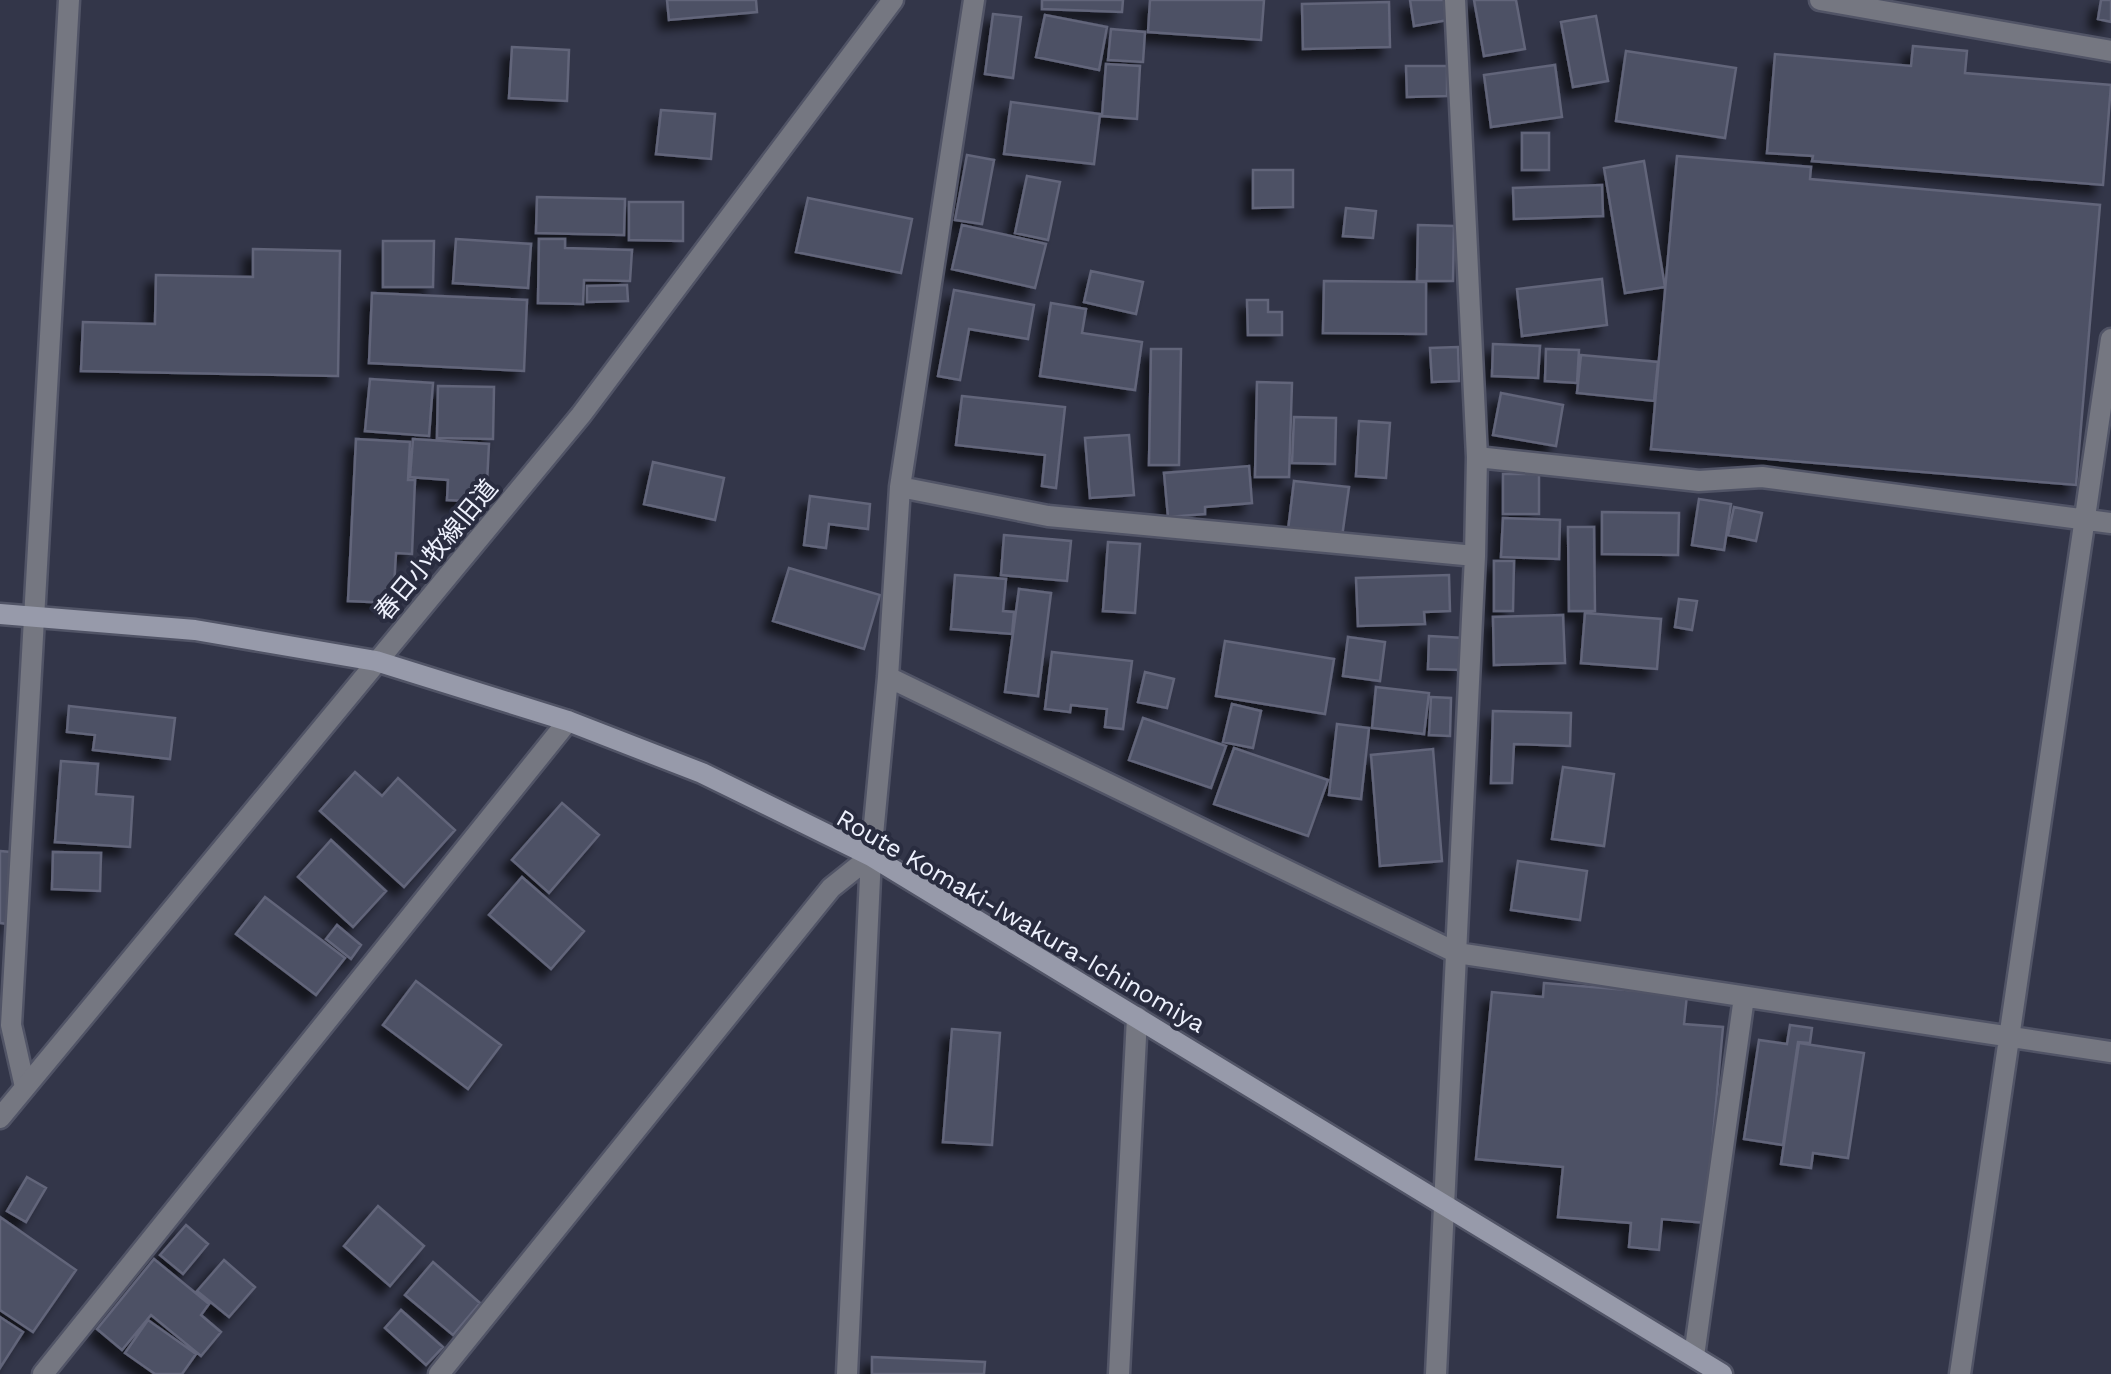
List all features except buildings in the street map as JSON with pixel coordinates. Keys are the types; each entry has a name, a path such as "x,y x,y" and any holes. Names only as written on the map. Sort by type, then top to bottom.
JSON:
{"main road":[{"name":"Route Komaki-Iwakura-Ichinomiya","path":"0,614 194,630 376,661 568,721 702,772 870,856 1722,1374"}],"street":[{"path":"25,1088 11,1025 68,0"},
{"name":"春日小牧線旧道","path":"0,1118 581,415 892,0"},
{"path":"846,1374 870,856 888,677 900,486 974,0"},
{"path":"1436,1374 1477,457 1455,0"},
{"path":"1820,0 2111,50"},
{"path":"1960,1374 2111,339"},
{"path":"1477,457 1699,481 1762,477 2111,524"},
{"path":"900,486 1048,516 1475,556"},
{"path":"888,677 1457,953 2111,1052"},
{"path":"43,1374 568,721"},
{"path":"439,1374 831,888 870,856"},
{"path":"1694,1356 1744,997"},
{"path":"1119,1374 1137,1017"}]}
